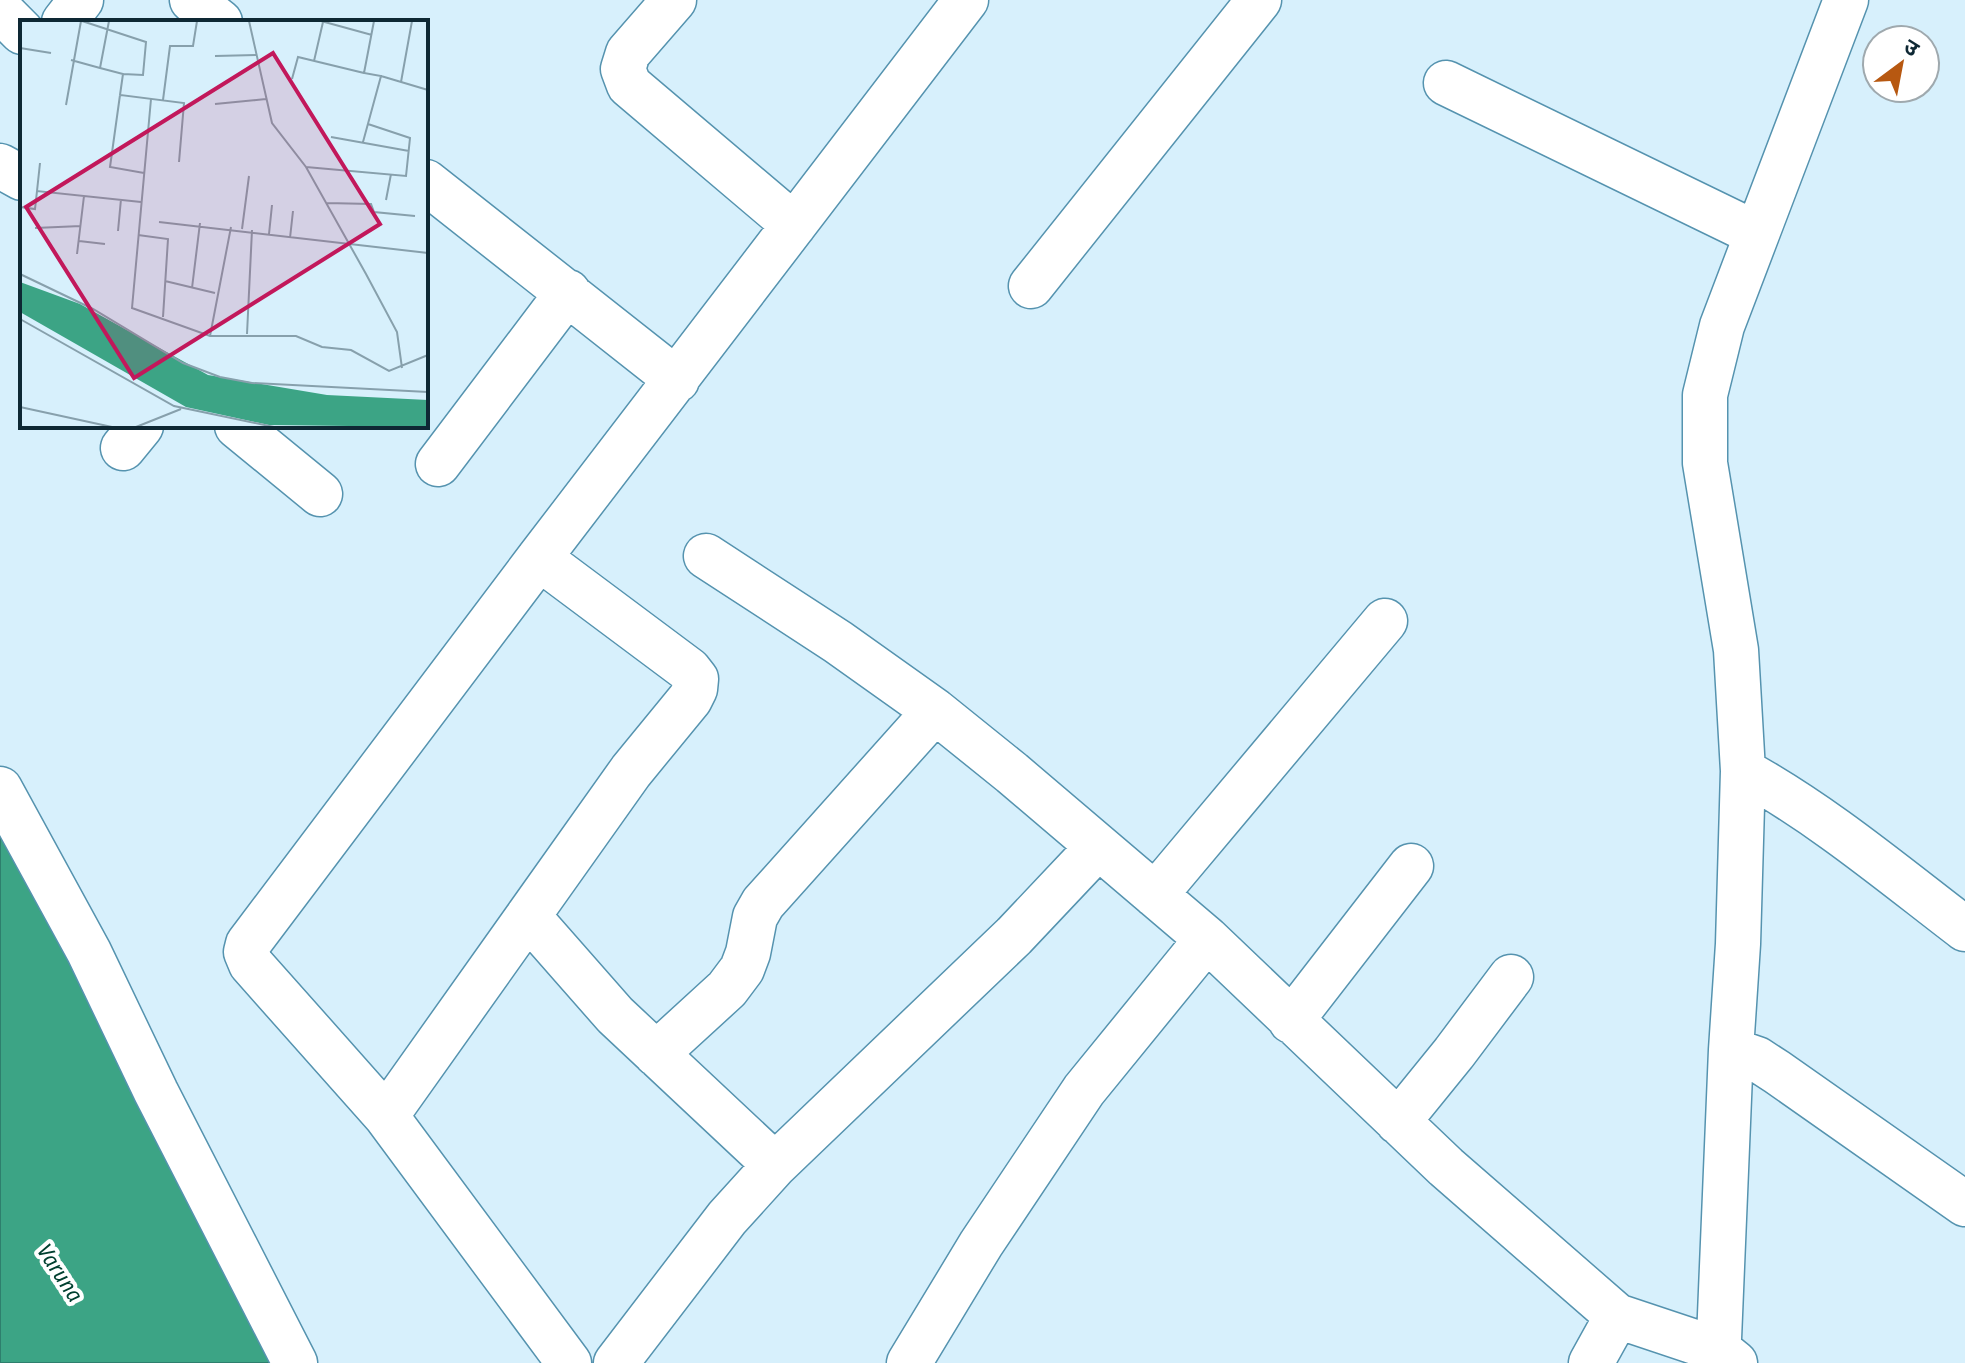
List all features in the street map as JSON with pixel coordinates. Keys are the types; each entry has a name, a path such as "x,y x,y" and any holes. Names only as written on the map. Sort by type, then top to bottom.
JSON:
{"street":[{"path":"66,20 81,0"},
{"path":"192,0 217,20"},
{"path":"674,0 628,53 623,69 629,85 794,225"},
{"path":"569,1363 386,1116 251,964 246,952 248,944 966,0"},
{"path":"1031,286 1259,0"},
{"path":"706,556 838,642 935,711 1207,939 1446,1167 1617,1316 1724,1359 1731,1050 1738,944 1743,771 1736,650 1705,463 1705,395 1722,326 1846,0"},
{"path":"0,10 20,30"},
{"path":"1446,83 1757,234"},
{"path":"0,166 20,177"},
{"path":"428,184 677,380"},
{"path":"438,464 568,292"},
{"path":"239,428 320,494"},
{"path":"386,1116 631,771 695,689 696,679 689,670 539,558"},
{"path":"1155,895 1385,621"},
{"path":"656,1054 727,989 742,969 755,917 763,903 935,711"},
{"path":"1743,771 1819,818 1965,929"},
{"path":"0,789 89,952 156,1092 295,1363"},
{"path":"616,1363 727,1218 775,1165 1014,936 1098,847"},
{"path":"1291,1021 1411,866"},
{"path":"528,916 615,1015 775,1165"},
{"path":"909,1363 981,1244 1084,1090 1207,939"},
{"path":"1398,1122 1511,977"},
{"path":"1731,1050 1757,1059 1777,1072 1965,1204"},
{"path":"1591,1363 1617,1316"}],"water":[{"name":"Varuna","path":"0,825 68,949 271,1363 0,1363"}]}
